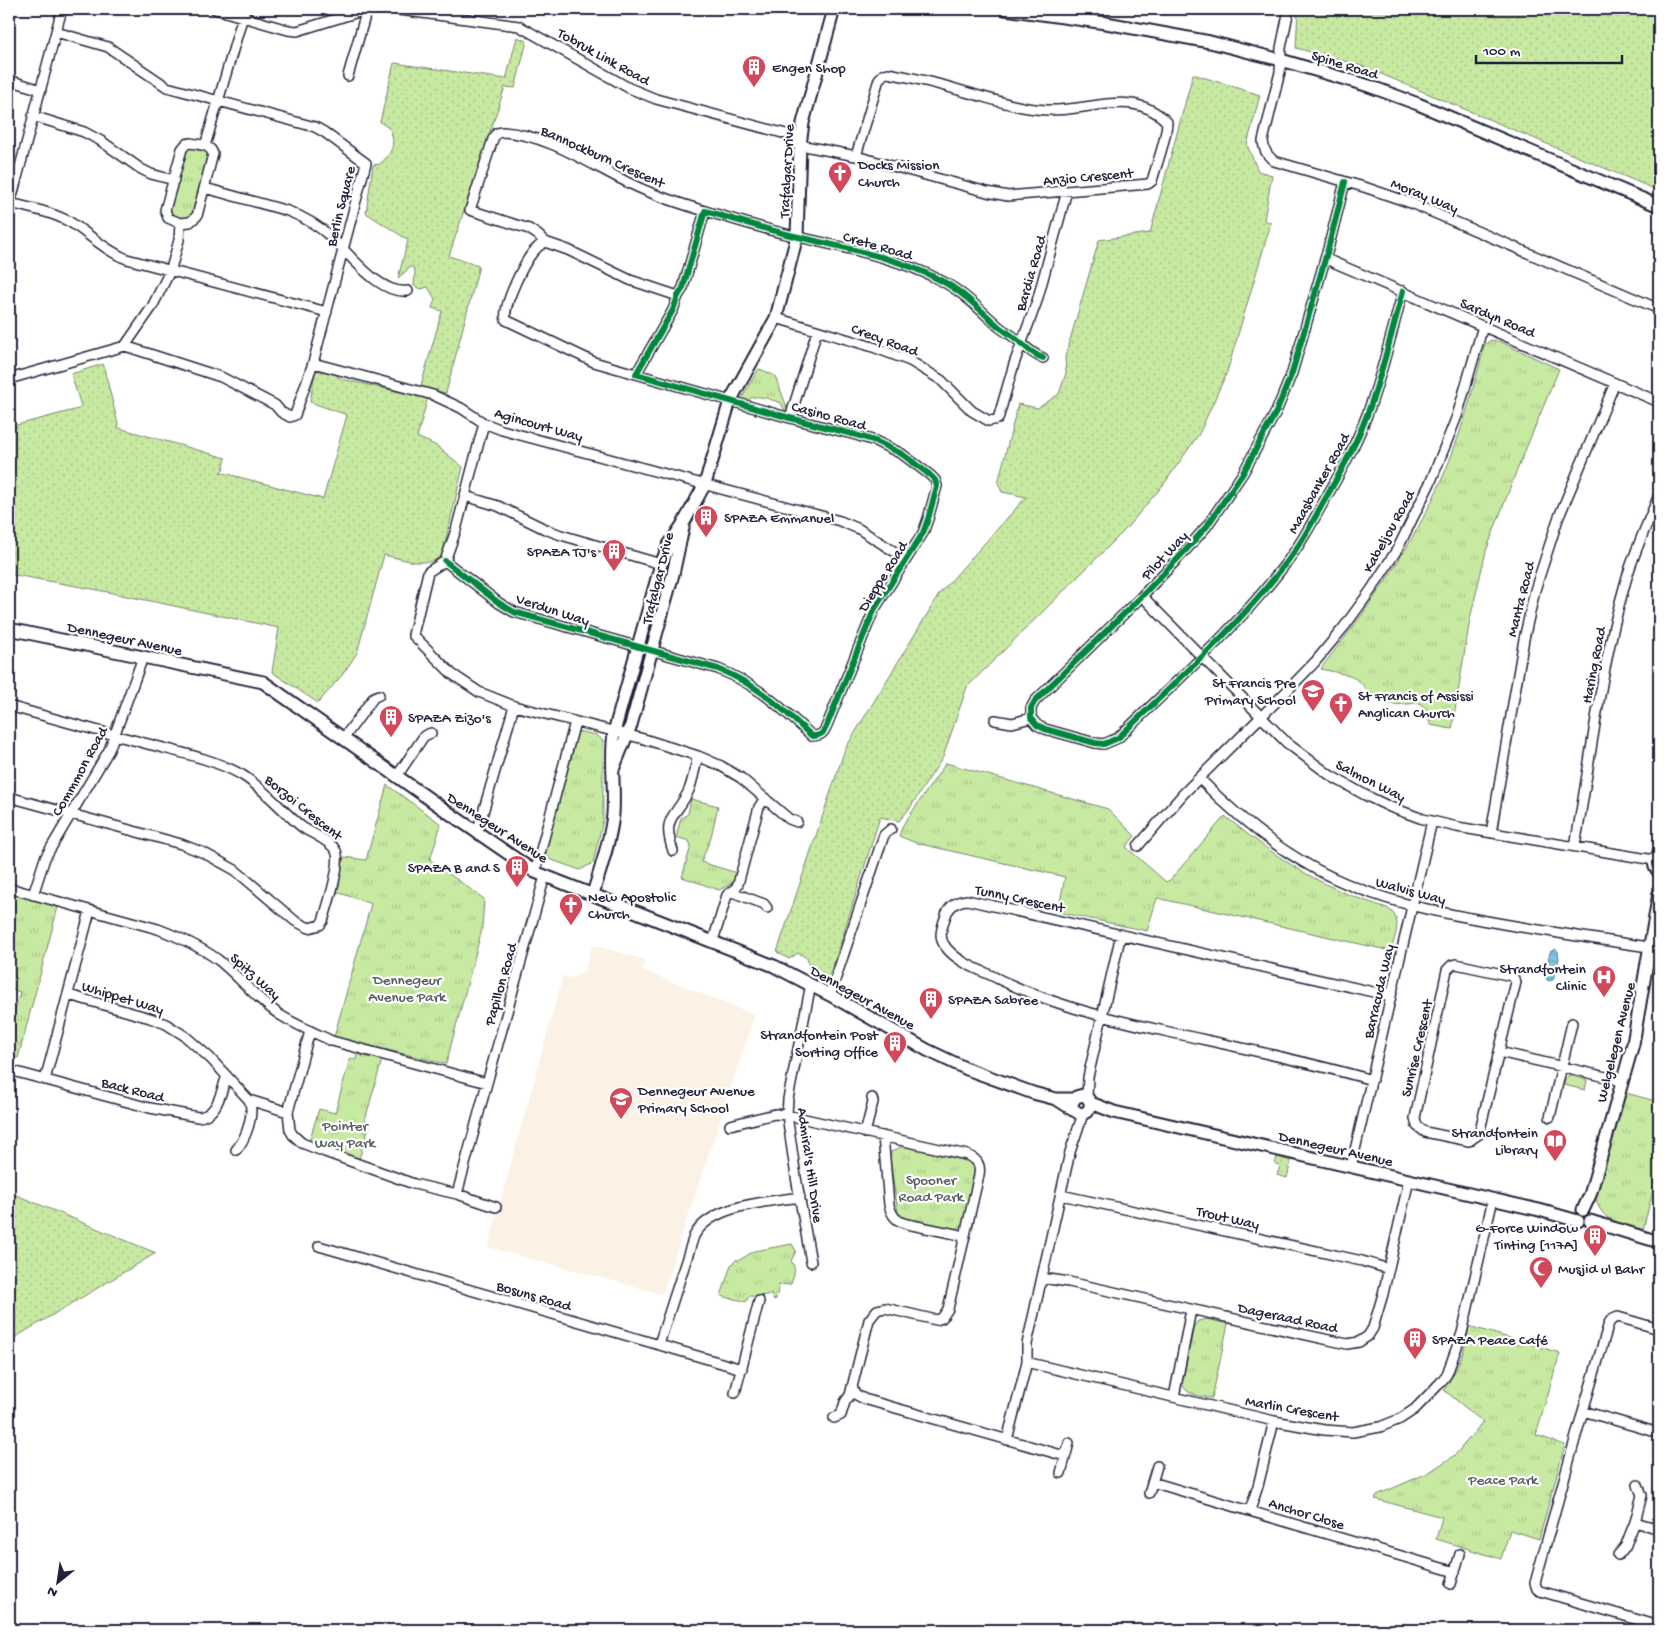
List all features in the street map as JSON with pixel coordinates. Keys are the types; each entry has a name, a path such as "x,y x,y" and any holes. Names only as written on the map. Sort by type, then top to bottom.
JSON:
{"street":[{"path":"62,9 9,206 59,216 121,256 326,312"},
{"path":"215,9 243,13 297,31 368,9"},
{"path":"348,76 368,9"},
{"name":"Tobruk Link Road","path":"392,9 519,26 533,32 610,78 656,99 801,142"},
{"name":"Trafalgar Drive","path":"593,894 611,826 614,732 661,564 669,545 684,524 705,484 730,401 776,318 797,236 803,123 834,9"},
{"name":"Spine Road","path":"1005,9 1169,33 1281,60 1370,86 1418,104 1659,206"},
{"path":"1281,60 1281,48 1290,9"},
{"path":"206,146 243,13"},
{"name":"Berlin Square","path":"56,32 108,47 167,87 315,127 366,163 313,363 297,414 290,417 281,412 275,405 221,377 125,346"},
{"name":"Moray Way","path":"1281,60 1263,141 1267,156 1274,161 1411,203 1659,309"},
{"name":"Anzio Crescent","path":"801,142 1001,195 1148,184 1152,181 1167,130 1167,122 1159,114 1135,104 1108,103 1066,109 1032,109 888,72 879,78 856,156"},
{"path":"9,80 41,90"},
{"path":"33,116 84,132 101,141 141,169 151,174 174,180"},
{"name":"Bannockburn Crescent","path":"678,296 630,280 568,250 545,242 538,234 529,229 470,210 493,139 497,133 510,132 539,140 588,161 635,186 663,198 705,211"},
{"path":"191,143 210,148 213,154 205,188 196,218 190,222 180,223 173,221 166,214 165,210 174,180 184,146 191,143"},
{"path":"9,171 18,173"},
{"name":"Pilot Way","path":"1031,718 1031,708 1043,692 1142,596 1207,526 1230,494 1259,446 1292,373 1326,259 1345,182"},
{"path":"205,188 300,215 331,236 368,273 400,292 408,291"},
{"name":"Bardia Road","path":"998,419 1021,343 1037,301 1067,191"},
{"path":"636,374 673,310 687,277 705,211"},
{"name":"Crete Road","path":"705,211 904,264 931,276 963,294 998,326 1031,352 1043,358"},
{"path":"9,379 125,346 152,307 171,269 179,240 180,223"},
{"name":"Casino Road","path":"545,242 535,249 520,275 506,309 506,320 594,362 790,418 856,434 875,441 908,458 930,475 935,480 937,486"},
{"name":"Sardyn Road","path":"1326,259 1659,402"},
{"name":"Maasbanker Road","path":"1202,656 1257,598 1284,566 1304,538 1344,467 1372,402 1386,358 1403,292"},
{"name":"Crecy Road","path":"776,318 880,349 910,361 941,380 972,412 989,421 998,419"},
{"name":"Kabeljou Road","path":"1138,846 1199,778 1315,662 1371,590 1398,548 1443,454 1457,416 1483,326"},
{"path":"790,418 817,330"},
{"name":"Agincourt Way","path":"313,363 433,395 461,408 484,423 502,430 840,521 859,529 906,559"},
{"name":"Manta Road","path":"1491,833 1524,639 1535,590 1558,519 1615,383"},
{"path":"484,423 456,530 445,561 428,572 413,635 452,674 479,692 514,706 698,756 721,766 741,778 789,819 797,822"},
{"name":"Dieppe Road","path":"823,734 869,620 923,533 937,486"},
{"name":"Haring Road","path":"1575,846 1607,660 1620,601 1632,562 1659,495"},
{"path":"465,496 498,506 561,535 661,564"},
{"name":"Trafalgar Drive","path":"613,768 627,736 677,556 684,524"},
{"name":"Verdun Way","path":"445,561 498,603 514,612 734,676 753,685 772,699 812,736 823,734"},
{"name":"Salmon Way","path":"1142,596 1287,743 1331,776 1390,807 1432,821 1491,833 1575,846 1658,863"},
{"name":"Dennegeur Avenue","path":"9,629 263,682 477,833 540,874 774,966 811,984 927,1050 967,1070 1011,1086 1081,1105 1560,1215 1584,1216 1659,1242"},
{"path":"995,720 1012,723 1031,718 1037,725 1045,729 1095,743 1110,742 1118,738 1202,656"},
{"name":"Commmon Road","path":"33,895 42,864 109,750 143,657"},
{"path":"343,738 374,697 379,695"},
{"name":"Borzoi Crescent","path":"9,706 192,756 241,775 269,796 304,828 330,845 337,852 338,860 334,881 323,921 320,925 309,928 295,922 235,870 204,853 181,844 9,797"},
{"path":"477,833 514,706"},
{"name":"Papillon Road","path":"457,1194 540,874 575,722"},
{"path":"396,776 424,736 431,733"},
{"path":"673,851 668,837 670,822 673,813 690,789 698,756"},
{"name":"Walvis Way","path":"1199,778 1244,821 1280,848 1313,868 1356,888 1390,900 1439,913 1650,947"},
{"path":"713,941 727,895 736,889 738,884 759,807 765,798"},
{"name":"Barracuda Way","path":"1351,1167 1432,821"},
{"path":"830,995 884,835 890,829"},
{"name":"Spitz Way","path":"9,888 158,929 181,938 216,959 281,1015 332,1041 487,1083"},
{"path":"732,892 764,904 767,908"},
{"name":"Welgelegen Avenue","path":"1584,1216 1633,1044 1659,893"},
{"name":"Tunny Crescent","path":"1372,1080 1073,1009 1029,993 969,965 948,950 941,939 941,931 946,914 951,907 961,900 967,900 1391,996"},
{"path":"44,1080 69,995 90,911"},
{"path":"1007,1440 1027,1361 1027,1344 1120,934"},
{"name":"Sunrise Crescent","path":"1456,964 1512,976 1515,980 1499,1052 1479,1134 1476,1138 1469,1141 1426,1132 1418,1126 1414,1118 1448,970 1452,965 1456,964"},
{"name":"Admiral's Hill Drive","path":"811,984 788,1100 787,1115 811,1262"},
{"name":"Whippet Way","path":"69,995 166,1024 184,1036 210,1058 249,1100"},
{"path":"1550,1117 1572,1023"},
{"path":"310,1031 288,1112 290,1130 297,1138 308,1146 414,1184 457,1194 496,1207"},
{"path":"1499,1052 1623,1081"},
{"name":"Back Road","path":"9,1070 150,1108 198,1117 205,1116 214,1110 227,1076"},
{"path":"865,1133 873,1102 872,1098"},
{"path":"236,1150 241,1144 251,1111 249,1100 288,1112"},
{"path":"730,1125 775,1114 787,1115 967,1155 976,1160 980,1168 948,1309 942,1318 931,1319 885,1308 877,1310 870,1320 850,1395 845,1402 841,1415 834,1418"},
{"path":"883,1136 889,1205 892,1215 900,1222 965,1236"},
{"name":"Dageraad Road","path":"1042,1278 1069,1282 1347,1344 1359,1342 1368,1336 1373,1328 1389,1269 1409,1180"},
{"name":"Trout Way","path":"1061,1195 1389,1269"},
{"path":"658,1344 694,1236 705,1222 712,1217 732,1210 800,1197"},
{"name":"Marlin Crescent","path":"1027,1361 1274,1421 1324,1430 1353,1432 1380,1427 1400,1419 1415,1409 1447,1374 1457,1347 1493,1199"},
{"name":"Bosuns Road","path":"319,1246 555,1316 742,1368"},
{"path":"735,1393 759,1301"},
{"path":"1174,1397 1191,1310"},
{"path":"1659,1329 1618,1317 1608,1323 1535,1586 1540,1591 1659,1626"},
{"path":"852,1386 855,1394 864,1399 1065,1456"},
{"path":"1583,1411 1659,1433"},
{"path":"1250,1510 1274,1421"},
{"path":"1061,1473 1069,1443"},
{"path":"1149,1493 1157,1466"},
{"name":"Anchor Close","path":"1152,1482 1454,1572"},
{"path":"1618,1555 1625,1547 1635,1522 1642,1495 1638,1485"},
{"path":"1635,1522 1659,1529"},
{"path":"1451,1584 1460,1554"}],"shaded area":[{"name":"Dennegeur Avenue Primary School","path":"592,945 645,960 642,970 755,1015 662,1294 488,1247 563,976 573,978 585,970"}],"green space":[{"path":"1298,9 1659,9 1659,191 1362,66 1296,48"},
{"path":"517,37 527,41 515,88 505,87 449,256 479,266 446,393 430,390 417,437 437,446 463,467 442,556 431,562 414,562 384,555 357,653 343,674 318,703 272,672 279,628 98,590 9,574 9,427 78,409 81,406 71,374 103,364 119,428 226,458 223,470 220,472 323,499 347,415 310,402 315,371 318,369 330,370 341,379 418,396 442,311 432,308 435,299 428,287 421,289 414,286 415,270 412,266 398,278 408,240 366,213 373,165 380,164 384,160 393,144 390,129 380,122 394,63 506,79"},
{"path":"1193,74 1260,95 1247,145 1258,171 1272,175 1264,220 1271,223 1227,372 1199,434 1164,484 1124,531 967,687 943,757 910,808 899,821 880,817 832,970 826,979 818,977 810,973 807,958 798,953 789,959 777,952 845,749 940,593 1026,497 1002,492 998,483 1018,404 1038,408 1059,394 1066,373 1065,357 1099,240 1150,233"},
{"path":"188,148 205,151 209,155 192,219 181,219 170,214 170,207 185,150"},
{"path":"1491,340 1501,342 1559,369 1486,551 1470,619 1452,729 1430,725 1426,708 1419,703 1396,704 1380,702 1356,679 1321,669 1381,587 1430,505 1459,434 1485,344"},
{"path":"760,369 775,376 787,407 787,412 781,403 768,399 754,397 747,401 741,399"},
{"path":"577,731 597,735 603,741 603,820 593,863 580,870 543,857"},
{"path":"946,763 1108,809 1135,836 1126,847 1166,882 1170,880 1225,816 1265,847 1307,874 1342,892 1387,908 1392,912 1397,922 1397,927 1391,951 1157,898 1147,931 1058,912 1065,877 916,843 899,836 903,825"},
{"name":"Dennegeur Avenue Park","path":"387,785 441,824 430,860 484,899 482,929 446,1064 334,1037 371,904 337,892 344,857 366,860"},
{"path":"691,799 718,806 711,837 701,862 737,873 733,883 719,890 682,877 691,846 689,841 676,837 681,818 688,814"},
{"path":"9,893 58,907 18,1058 9,1055 9,1033 20,992 9,989"},
{"name":"Pointer Way Park","path":"357,1054 382,1060 365,1120 370,1124 359,1159 350,1158 309,1142 319,1109 335,1113 350,1058 356,1060"},
{"path":"1569,1075 1587,1080 1585,1090 1564,1085 1565,1079"},
{"path":"1626,1093 1659,1102 1659,1167 1643,1230 1620,1224 1608,1218 1599,1207 1596,1199"},
{"name":"Spooner Road Park","path":"903,1146 966,1161 974,1167 975,1172 962,1225 954,1229 902,1216 898,1213 890,1159 891,1152"},
{"path":"1277,1157 1291,1161 1287,1178 1277,1175 1280,1166 1275,1164"},
{"path":"9,1192 156,1253 9,1341"},
{"path":"792,1244 796,1251 791,1261 794,1269 793,1278 791,1284 779,1285 776,1299 774,1300 771,1295 749,1296 746,1302 721,1296 731,1265 737,1259 738,1261 754,1251"},
{"path":"1206,1319 1228,1324 1212,1398 1191,1393 1182,1384 1194,1326 1198,1321"},
{"name":"Peace Park","path":"1469,1326 1560,1353 1536,1435 1565,1445 1539,1539 1510,1530 1501,1559 1436,1539 1442,1517 1375,1499 1377,1495 1428,1473 1455,1455 1483,1422 1444,1390 1460,1360"}],"water":[{"path":"1555,949 1558,951 1559,959 1553,980 1548,981 1544,976 1550,952"}],"cycle path":[{"path":"1345,182 1328,249 1292,373 1276,412 1243,473 1207,526 1185,551 1035,701 1031,708 1031,718 1037,725 1095,743 1104,744 1118,738 1204,656 1245,613 1289,559 1304,536 1356,440 1376,387 1403,291"},
{"path":"445,561 499,603 514,612 718,669 758,690 812,736 818,735 826,727 874,610 923,533 937,486 935,480 930,475 902,454 875,441 636,374 673,310 683,288 705,211 779,232 886,258 922,272 956,289 999,327 1013,336 1031,352 1043,358"}],"place":[{"name":"Engen Shop","path":"754,88"},
{"name":"Docks Mission Church","path":"840,194"},
{"name":"SPAZA Emmanuel","path":"706,538"},
{"name":"SPAZA TJ's","path":"614,572"},
{"name":"St Francis Pre Primary School","path":"1313,712"},
{"name":"St Francis of Assissi Anglican Church","path":"1341,725"},
{"name":"SPAZA Zizo's","path":"391,738"},
{"name":"SPAZA B and S","path":"517,888"},
{"name":"New Apostolic Church","path":"571,926"},
{"name":"Strandfontein Clinic","path":"1604,998"},
{"name":"SPAZA Sabree","path":"931,1020"},
{"name":"Strandfontein Post Sorting Office","path":"895,1064"},
{"name":"Dennegeur Avenue Primary School","path":"621,1120"},
{"name":"Strandfontein Library","path":"1555,1162"},
{"name":"G-Force Window Tinting [117A]","path":"1595,1257"},
{"name":"Musjid ul Bahr","path":"1541,1289"},
{"name":"SPAZA Peace Café","path":"1415,1360"}]}
